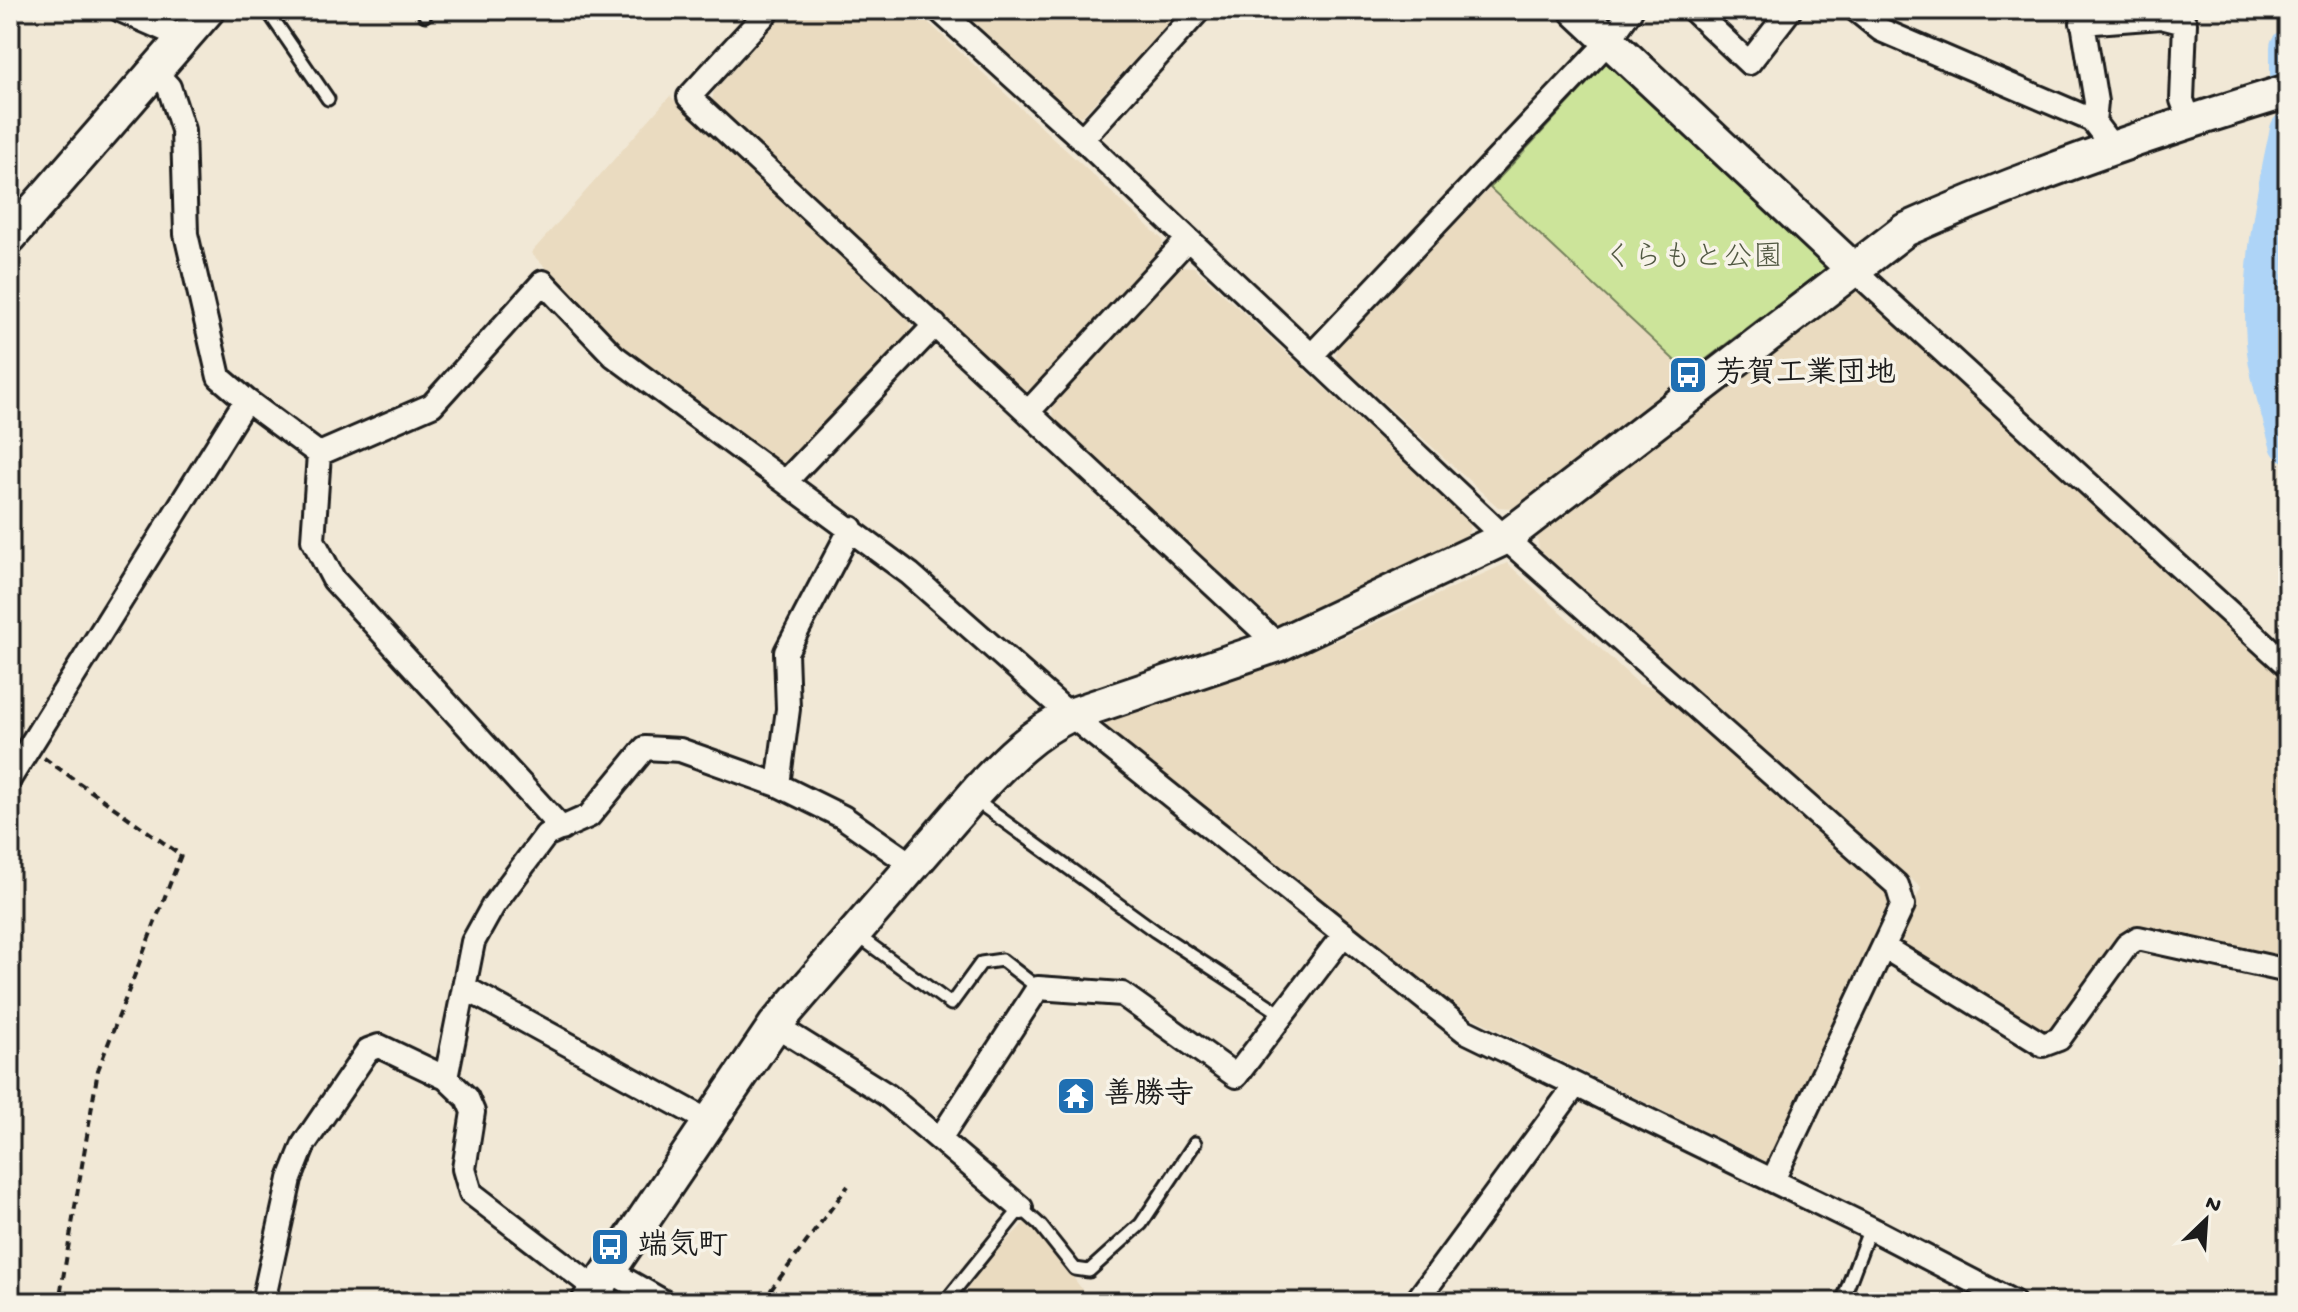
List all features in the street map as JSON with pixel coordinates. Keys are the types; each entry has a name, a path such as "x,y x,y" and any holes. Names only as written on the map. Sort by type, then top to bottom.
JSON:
{"street":[{"path":"120,10 184,38"},
{"path":"10,237 208,10"},
{"path":"769,10 689,97 1278,645"},
{"path":"939,10 1082,139 1505,538 1897,885 1903,905 1773,1180"},
{"path":"1082,139 1199,10"},
{"path":"1576,10 1853,269 2288,666"},
{"path":"1311,356 1609,41 1631,10"},
{"path":"1693,10 1749,63 1790,10"},
{"path":"1856,10 1881,30 2094,123 2114,149"},
{"path":"2094,123 2096,102 2082,17 2161,17 2185,23 2182,100 2191,124"},
{"path":"155,72 169,87 183,130 186,234 219,377 319,454"},
{"path":"597,1287 775,1025 972,798 1014,752 1045,727 1070,715 1278,645 1505,538 1905,230 1960,205 2114,149 2280,94"},
{"path":"1028,412 1188,239"},
{"path":"319,454 432,405 543,282 614,356 787,480 910,574 1070,715 1465,1031 1773,1180 2013,1302"},
{"path":"787,480 935,325"},
{"path":"10,778 246,400"},
{"path":"319,454 313,540 334,580 562,829"},
{"path":"778,785 788,709 786,652 851,528"},
{"path":"446,1078 473,942 493,906 546,835 589,816 645,748 680,750 778,785 843,817 912,865"},
{"path":"941,1137 1038,988 1122,994 1236,1076 1344,934"},
{"path":"1884,947 2043,1045 2059,1039 2127,945 2138,938 2288,971"},
{"path":"465,988 710,1122"},
{"path":"775,1025 887,1095 941,1137 1021,1208"},
{"path":"263,1302 290,1179 299,1156 368,1050 379,1046 446,1078 467,1098 473,1112 464,1169 471,1193 597,1287 664,1302"},
{"path":"1416,1302 1575,1086"}],"lane":[{"path":"267,10 328,99"},
{"path":"972,798 1155,931 1283,1015"},
{"path":"853,932 951,1004 981,963 1002,960 1038,988"},
{"path":"945,1302 1021,1208 1040,1225 1075,1269 1089,1271 1141,1224 1195,1143"},
{"path":"1842,1302 1870,1228"}],"path":[{"path":"29,748 181,855 98,1070 59,1302"},
{"path":"762,1302 848,1186"}],"shaded area":[{"path":"787,10 915,10 1163,240 1161,253 1033,390 1020,391 712,101 714,91"},
{"path":"961,10 1181,10 1082,116 1073,115"},
{"path":"670,96 911,323 909,339 793,464 777,464 622,347 531,253"},
{"path":"1490,188 1688,373 1513,508 1498,507 1336,359 1337,343"},
{"path":"1180,266 1194,267 1471,524 1468,534 1378,582 1278,625 1053,418 1052,406"},
{"path":"1853,291 1866,295 2288,682 2288,949 2281,956 2131,926 2054,1028 2043,1032 1904,947 1900,934 1921,888 1539,549 1537,537"},
{"path":"1507,563 1639,684 1658,690 1889,894 1890,906 1769,1163 1472,1017 1394,960 1107,730 1107,718 1199,692 1342,638"},
{"path":"1028,1219 1092,1302 958,1302 985,1263"}],"green space":[{"name":"くらもと公園","path":"1606,63 1829,266 1688,373 1490,188"}],"waterway":[{"path":"2288,47 2288,91"},
{"path":"2288,130 2268,236 2263,316 2268,368 2288,444"}],"place":[{"name":"芳賀工業団地","path":"1688,375"},
{"name":"善勝寺","path":"1076,1096"},
{"name":"端気町","path":"610,1247"}]}
